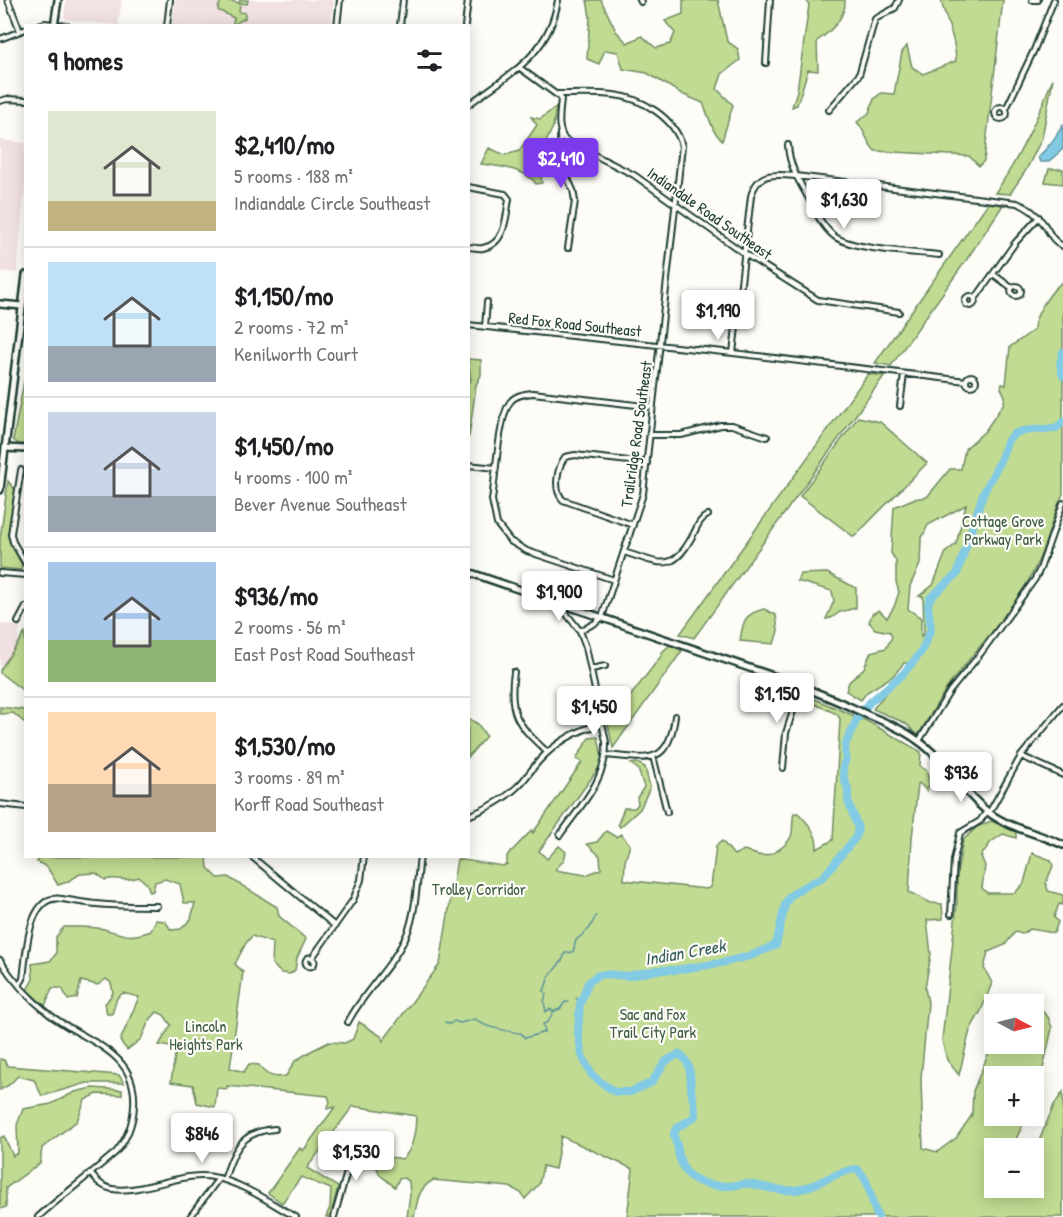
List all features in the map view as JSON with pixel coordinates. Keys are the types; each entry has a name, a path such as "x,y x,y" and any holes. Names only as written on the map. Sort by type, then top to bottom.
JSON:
{"main road":[{"path":"55,24 58,0"},
{"path":"0,490 24,290"},
{"path":"0,304 22,306"},
{"path":"5,448 24,449"},
{"path":"470,573 801,686 883,721 920,741 966,792 988,812 1008,823 1063,845"}],"street":[{"path":"8,0 20,31"},
{"path":"167,24 170,0"},
{"path":"337,24 340,0"},
{"path":"400,24 403,0"},
{"path":"465,24 468,0"},
{"path":"470,103 520,68 542,44 551,28 558,0"},
{"path":"766,63 770,0"},
{"path":"829,110 859,75 875,19 895,8 899,0"},
{"path":"1032,0 1038,0"},
{"path":"1006,109 1054,1 1048,0"},
{"path":"0,39 24,30"},
{"path":"520,68 561,98 558,125 561,164 573,190 574,201 568,249"},
{"name":"Trailridge Road Southeast","path":"557,94 621,97 646,107 664,116 671,123 677,130 682,146 643,494 602,617"},
{"path":"0,100 24,100"},
{"name":"Indiandale Road Southeast","path":"560,133 574,146 634,175 745,254 818,300 899,312"},
{"path":"788,145 796,176 822,223 836,238 852,244 939,255"},
{"path":"733,353 753,188 768,175 796,176 1006,201 1026,207 1039,217 1053,240 1063,246"},
{"path":"470,187 505,194 509,199 504,229 500,237 483,248 470,247"},
{"path":"975,299 1022,234 1039,217"},
{"path":"993,274 1012,288"},
{"path":"485,327 487,302"},
{"name":"Red Fox Road Southeast","path":"470,325 966,381"},
{"path":"900,406 904,374"},
{"path":"615,580 527,551 510,541 497,524 492,500 503,416 506,408 517,397 533,393 653,407"},
{"path":"650,435 681,435 721,425 732,425 767,436"},
{"path":"633,525 563,500 558,496 560,466 565,457 575,454 647,463"},
{"path":"470,465 496,468"},
{"path":"21,470 11,534 24,560"},
{"path":"920,741 950,691 1035,579 1063,503"},
{"path":"624,552 658,563 676,559 685,550 701,519 708,515"},
{"path":"0,573 24,575"},
{"path":"560,835 598,781 606,755 592,669 580,631 565,612 567,606"},
{"path":"18,621 24,610"},
{"path":"580,631 602,617"},
{"path":"592,669 605,666"},
{"path":"514,672 511,694 517,719 547,752"},
{"path":"783,768 786,733 801,686"},
{"path":"951,914 954,860 960,833 980,821 988,812 1021,756 1063,705"},
{"path":"606,755 639,758 653,756 667,747 675,716"},
{"path":"470,815 507,795 518,786 547,752 571,735 602,724"},
{"path":"653,756 667,812"},
{"path":"1021,756 1063,774"},
{"path":"0,804 24,807"},
{"path":"253,858 335,926"},
{"path":"312,958 353,900 358,890 364,858"},
{"path":"348,1022 354,1010 400,948 408,932 420,858"},
{"path":"19,985 23,979 32,922 45,902 56,898 104,906 158,906"},
{"path":"0,960 19,985 51,1016 113,1053 125,1066 130,1077 135,1102 130,1128 116,1152 38,1217"},
{"path":"190,1217 221,1179 240,1144 249,1136 262,1130 275,1130"},
{"path":"334,1217 349,1165 362,1152 382,1150"},
{"path":"90,1173 100,1183 112,1189 130,1189 202,1175 221,1179 296,1217"}],"shaded area":[{"path":"66,0 122,0 118,24 69,20 64,17"},
{"path":"175,0 334,0 331,24 172,24"},
{"path":"0,140 24,143 24,195 17,273 0,271"},
{"path":"0,624 20,626 15,668 0,666"}],"green space":[{"path":"223,0 239,3 240,0 248,0 247,4 240,3 239,12 245,13 245,18 233,23 234,18 218,10"},
{"path":"587,0 601,0 616,31 627,43 642,36 656,48 670,44 675,33 665,21 683,14 683,0 718,0 727,41 738,49 740,60 722,74 717,89 733,105 722,141 714,131 703,103 682,94 647,73 623,69 618,52 605,50 599,64 587,59 590,17"},
{"path":"806,0 845,0 845,6 836,24 817,41 818,71 808,70 797,105 792,107 797,91 809,5"},
{"path":"941,0 1003,0 984,161 979,166 969,156 875,151 857,122 869,113 874,99 881,93 894,94 902,52 907,46 912,67 923,74 956,61 953,38"},
{"path":"1053,78 1042,138 1026,170 1010,194 995,193 1027,137"},
{"path":"556,107 553,127 538,159 542,183 536,184 526,175 511,169 481,164 489,148 505,155 519,151 537,125 531,117 540,119"},
{"path":"1049,169 1063,169 1063,184 1045,182"},
{"path":"988,203 1003,205 967,259 891,366 875,363"},
{"name":"Cottage Grove Parkway Park","path":"1063,282 1063,494 1039,559 1026,584 1005,615 947,688 918,735 905,723 873,709 909,663 904,663 893,676 867,692 861,700 846,691 849,682 864,668 871,652 886,648 892,637 890,632 875,629 869,622 872,614 879,610 887,618 899,592 896,582 896,561 891,553 894,507 913,499 927,497 950,469 961,469 965,449 985,431 1004,403 1005,396 1001,388 1002,384 1006,385 1010,347 1034,330 1040,311","holes":["966,505 956,544 946,552 933,585 919,596 923,596 924,633 921,637 921,618 908,609 910,586 920,564 921,540 928,525"]},
{"path":"470,359 481,360 481,375 476,385 470,430 470,382"},
{"path":"868,374 884,376 694,638 680,634"},
{"path":"24,381 24,444 13,440"},
{"path":"858,417 880,422 927,463 854,537 800,496"},
{"path":"8,481 16,491 8,537 22,565 21,570 0,568 0,539"},
{"path":"827,573 856,588 856,608 826,619 834,601 832,591 797,581 800,574"},
{"path":"764,609 776,615 778,631 774,644 740,641 748,616"},
{"path":"24,634 24,691 0,673"},
{"path":"670,645 682,651 613,748 608,725 662,652"},
{"path":"812,698 867,721 921,752 920,766 927,771 929,784 927,791 918,784 909,892 931,903 942,904 943,919 927,920 931,954 925,988 928,1003 921,1078 923,1148 937,1152 956,1138 972,1115 973,1091 988,1054 1044,1054 1044,1013 1052,1028 1044,1066 984,1066 984,1126 1022,1126 1017,1138 984,1138 984,1198 1044,1198 1044,1138 1040,1138 1054,1105 1063,1092 1063,1217 627,1217 633,1169 561,1136 555,1169 543,1166 539,1184 525,1199 521,1193 510,1187 433,1180 421,1192 414,1217 407,1217 409,1181 404,1178 399,1179 395,1187 380,1175 377,1168 362,1161 382,1157 402,1159 411,1145 416,1116 353,1106 307,1168 338,1187 330,1217 326,1217 330,1207 331,1189 301,1177 282,1203 268,1193 300,1148 303,1151 335,1107 327,1109 330,1102 328,1096 227,1086 227,1089 217,1088 215,1107 197,1103 193,1085 171,1082 176,1048 159,1045 171,1025 164,1015 157,1012 149,1021 141,1039 127,1050 120,1041 139,997 123,993 117,998 112,1014 107,1014 105,1004 113,993 111,983 106,979 98,985 81,981 77,998 68,1000 62,988 52,988 45,1006 27,990 33,979 32,964 50,961 56,954 56,937 64,927 94,927 132,935 151,931 156,920 165,921 171,930 181,929 191,919 195,903 184,903 180,884 165,879 155,882 153,891 150,892 147,884 139,877 105,880 96,873 80,874 58,885 47,867 37,862 39,858 207,858 208,868 218,878 228,877 277,907 279,916 306,939 297,958 295,970 290,974 281,973 272,964 273,943 252,936 235,964 243,972 230,1068 244,1072 249,1064 259,1065 264,1072 270,1075 286,1076 295,1061 311,1051 329,1042 345,1043 353,1039 359,1022 381,1036 383,1041 440,964 457,859 503,866 507,864 507,856 532,830 533,833 582,762 576,759 589,738 598,737 603,762 539,851 547,859 559,846 566,852 564,860 555,870 586,875 601,869 600,856 587,844 597,842 606,831 616,837 621,834 630,845 625,861 624,880 706,889 711,887 716,846 722,841 734,855 744,850 758,855 774,853 790,838 794,813 798,813 812,829 817,849 833,840 840,719 837,714 812,703"},
{"path":"0,707 24,710 24,722 13,713 0,714"},
{"path":"470,719 478,724 486,736 470,755"},
{"path":"637,763 645,767 650,787 640,809 620,827 618,824 624,808 635,808 638,804 637,798 644,787 638,769 631,764"},
{"path":"991,821 1016,832 1016,838 1003,834 991,842 981,856 985,866 982,888 987,893 1015,893 1024,883 1032,853 1051,860 1053,866 1046,883 1048,891 1063,895 1063,905 1059,904 1054,917 1058,922 1054,933 1030,929 1022,934 1015,932 1005,945 988,952 984,968 992,983 988,994 984,994 984,1003 970,1030 959,1075 947,1060 942,1040 957,903 957,873 963,840 977,827"},
{"path":"0,1059 4,1060 8,1066 119,1075 124,1083 87,1083 42,1096 34,1080 18,1076 0,1090"},
{"path":"92,1088 122,1090 122,1095 97,1094 85,1100 77,1121 42,1148 40,1163 6,1188 6,1207 0,1209 0,1138 4,1136 13,1156 18,1153 17,1125 23,1109 51,1104 75,1092"}],"water":[{"path":"1063,125 1063,149 1048,162 1040,162 1038,157"}],"waterway":[{"name":"Indian Creek","path":"1063,352 1060,364 1063,376"},
{"name":"Indian Creek","path":"878,1217 866,1180 857,1169 842,1172 808,1187 795,1190 747,1184 709,1185 688,1175 680,1160 674,1135 677,1128 695,1116 688,1064 679,1054 666,1061 651,1083 630,1092 615,1092 592,1075 582,1055 578,1032 580,1004 588,983 596,976 604,974 628,976 657,970 675,970 721,963 750,956 776,945 789,897 823,877 856,837 858,828 848,801 848,789 844,778 845,745 857,719 869,703 904,673 921,652 931,629 928,605 930,598 957,574 983,494 1008,440 1014,434 1022,431 1056,428 1063,422"},
{"path":"554,1011 549,1009 546,1012 544,1002 546,994 544,991 549,977 565,953 573,952 576,940 589,929 596,916"},
{"name":"Indian Creek","path":"576,998 581,1002"},
{"path":"445,1022 450,1024 454,1021 460,1023 475,1019 490,1027 521,1033 525,1038 545,1032 543,1024 548,1022 554,1011 560,1009 565,1002 569,1002"}],"park label":[{"name":"Trolley Corridor","path":"479,889"},
{"name":"Sac and Fox Trail City Park","path":"653,1023"},
{"name":"Lincoln Heights Park","path":"206,1035"}]}
